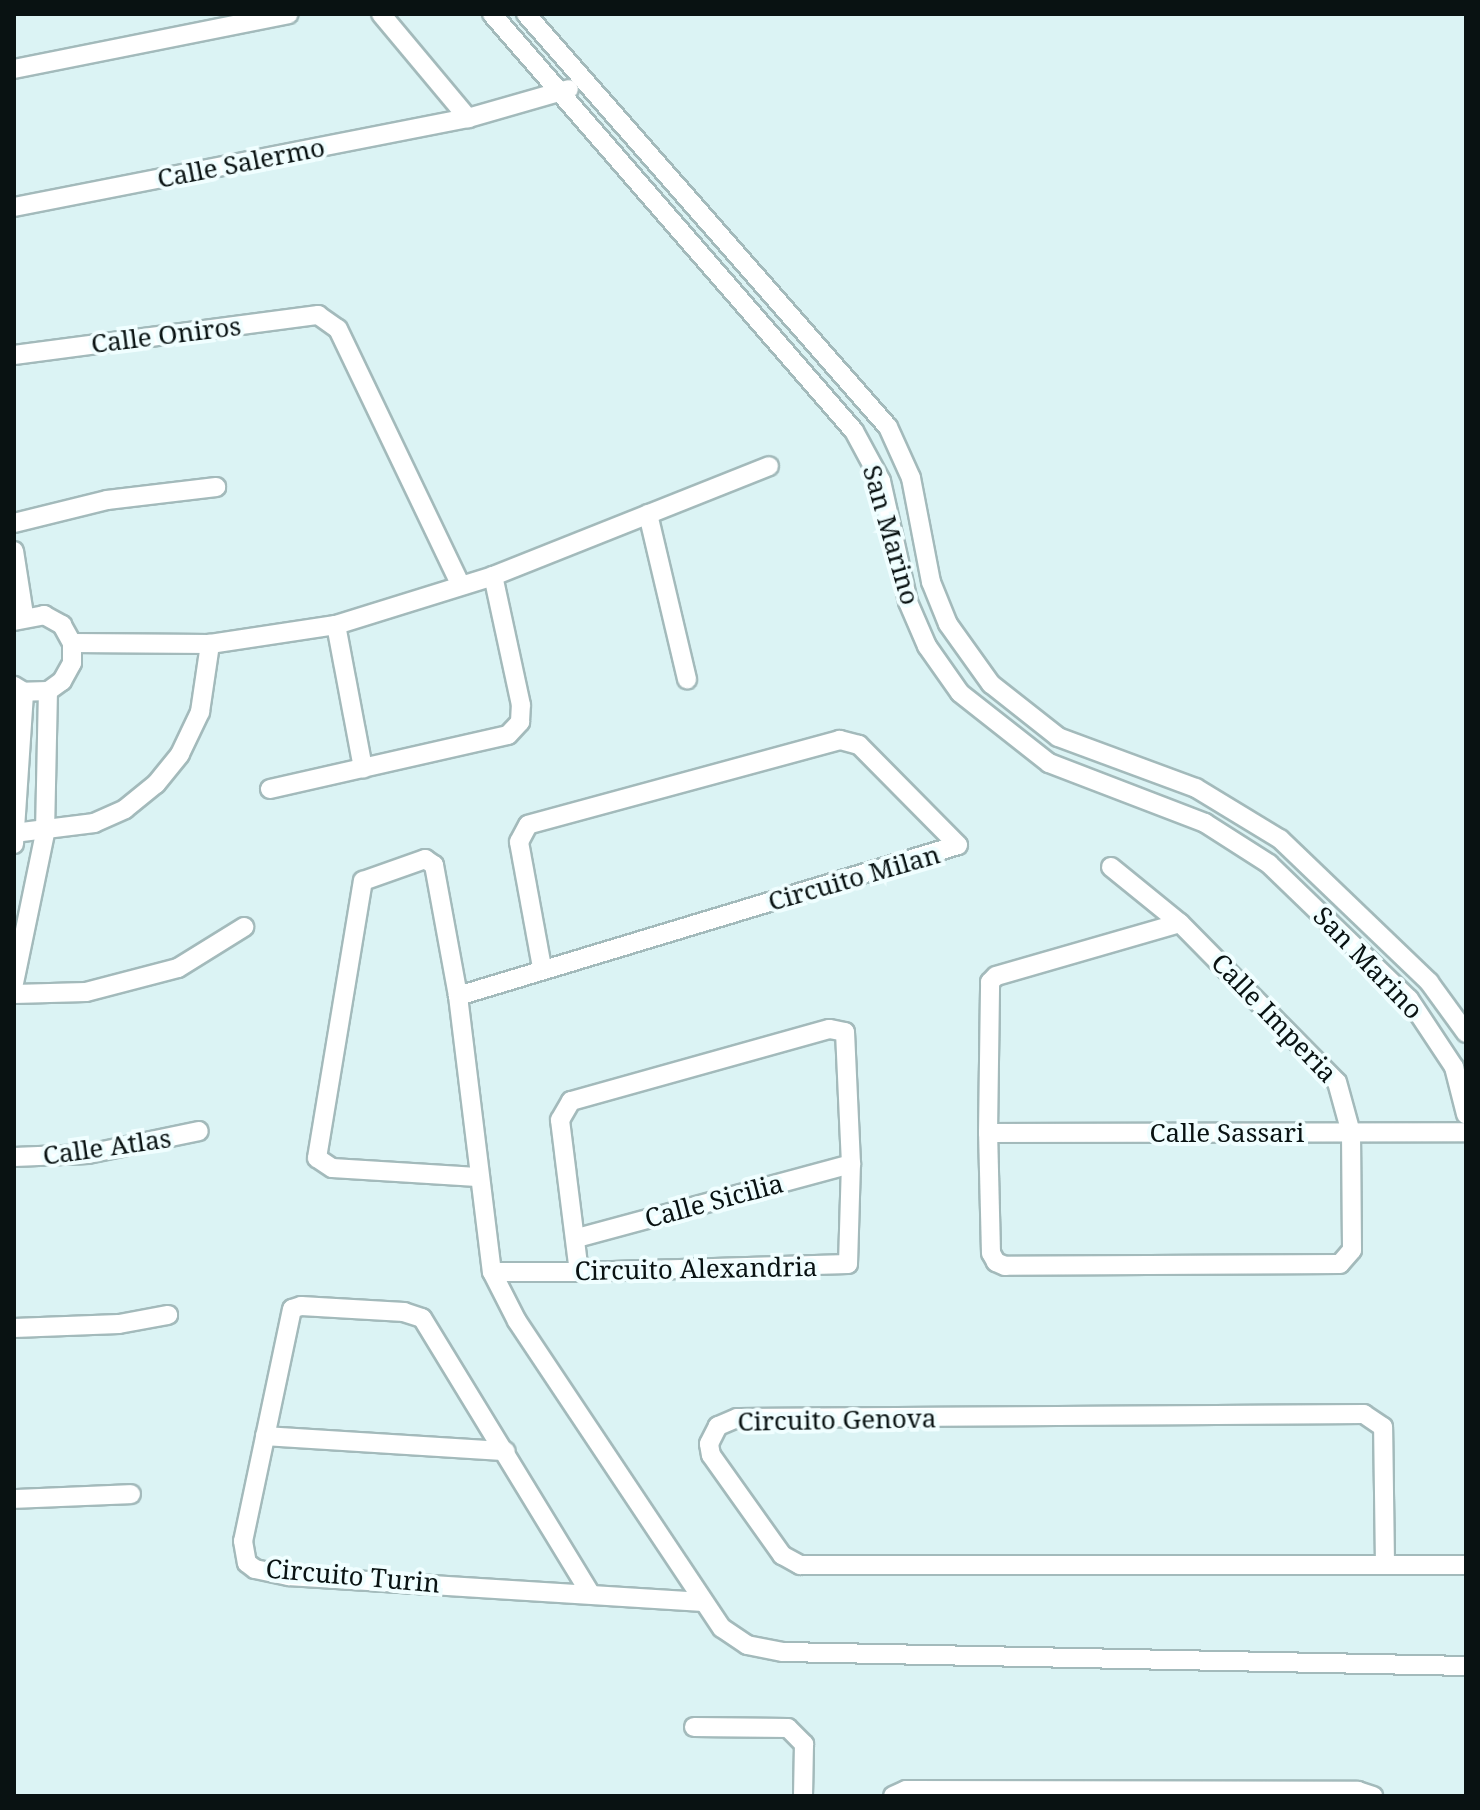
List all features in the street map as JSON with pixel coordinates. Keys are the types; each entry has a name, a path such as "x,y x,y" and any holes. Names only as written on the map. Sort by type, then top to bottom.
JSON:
{"street":[{"path":"14,69 289,14"},
{"path":"381,14 468,118"},
{"name":"San Marino","path":"492,14 854,431 881,481 908,602 927,646 960,693 1049,763 1205,823 1269,864 1409,999 1454,1067 1466,1114"},
{"name":"San Marino","path":"526,14 888,427 911,478 931,582 948,624 991,684 1058,737 1196,788 1257,822 1346,898 1429,982 1466,1033"},
{"name":"Calle Salermo","path":"14,207 468,118 560,93 586,81"},
{"name":"Calle Oniros","path":"14,355 318,315 338,329 460,584"},
{"path":"72,643 210,644 336,625 493,576 769,466"},
{"path":"14,523 107,500 216,487"},
{"path":"648,514 687,679"},
{"path":"14,551 19,618 44,615 62,625 72,643 72,663 62,681 48,691 19,689 15,837 94,823 156,784 180,754 200,712 210,644"},
{"path":"270,789 508,735 520,722 521,705 493,576"},
{"path":"336,625 363,768"},
{"path":"14,983 45,833 48,691"},
{"name":"Circuito Milan","path":"458,996 542,967 958,845 859,745 840,740 528,825 519,842 542,967"},
{"path":"477,1177 332,1168 320,1163 317,1153 361,888 369,876 431,860 458,996 477,1177 492,1272 517,1321 722,1628 747,1645 783,1652 1466,1666"},
{"name":"Calle Imperia","path":"988,1133 991,1253 1005,1266 1340,1264 1348,1259 1351,1133 1337,1082 1180,923 1111,867"},
{"path":"988,1133 990,982 996,976 1180,923"},
{"path":"14,994 86,992 178,968 244,927"},
{"path":"1409,999 1429,982"},
{"name":"Circuito Alexandria","path":"492,1272 844,1265 852,1256 849,1039 838,1029 571,1101 563,1109 560,1120 577,1238"},
{"name":"Calle Atlas","path":"14,1157 88,1154 199,1131"},
{"name":"Calle Sassari","path":"988,1133 1466,1132"},
{"name":"Calle Sicilia","path":"577,1238 851,1164"},
{"path":"577,1238 579,1272"},
{"name":"Circuito Turin","path":"506,1451 418,1315 301,1306 292,1309 243,1541 247,1563 255,1569 289,1576 702,1602"},
{"path":"14,1328 119,1324 168,1315"},
{"name":"Circuito Genova","path":"1385,1564 1383,1427 1364,1414 737,1418 718,1426 709,1444 711,1455 782,1555 800,1565 1466,1565"},
{"path":"265,1436 506,1451 590,1593"},
{"path":"14,1499 131,1494"},
{"path":"694,1727 788,1728 804,1744 803,1796"},
{"path":"893,1796 906,1790 1358,1791 1373,1796"}]}
